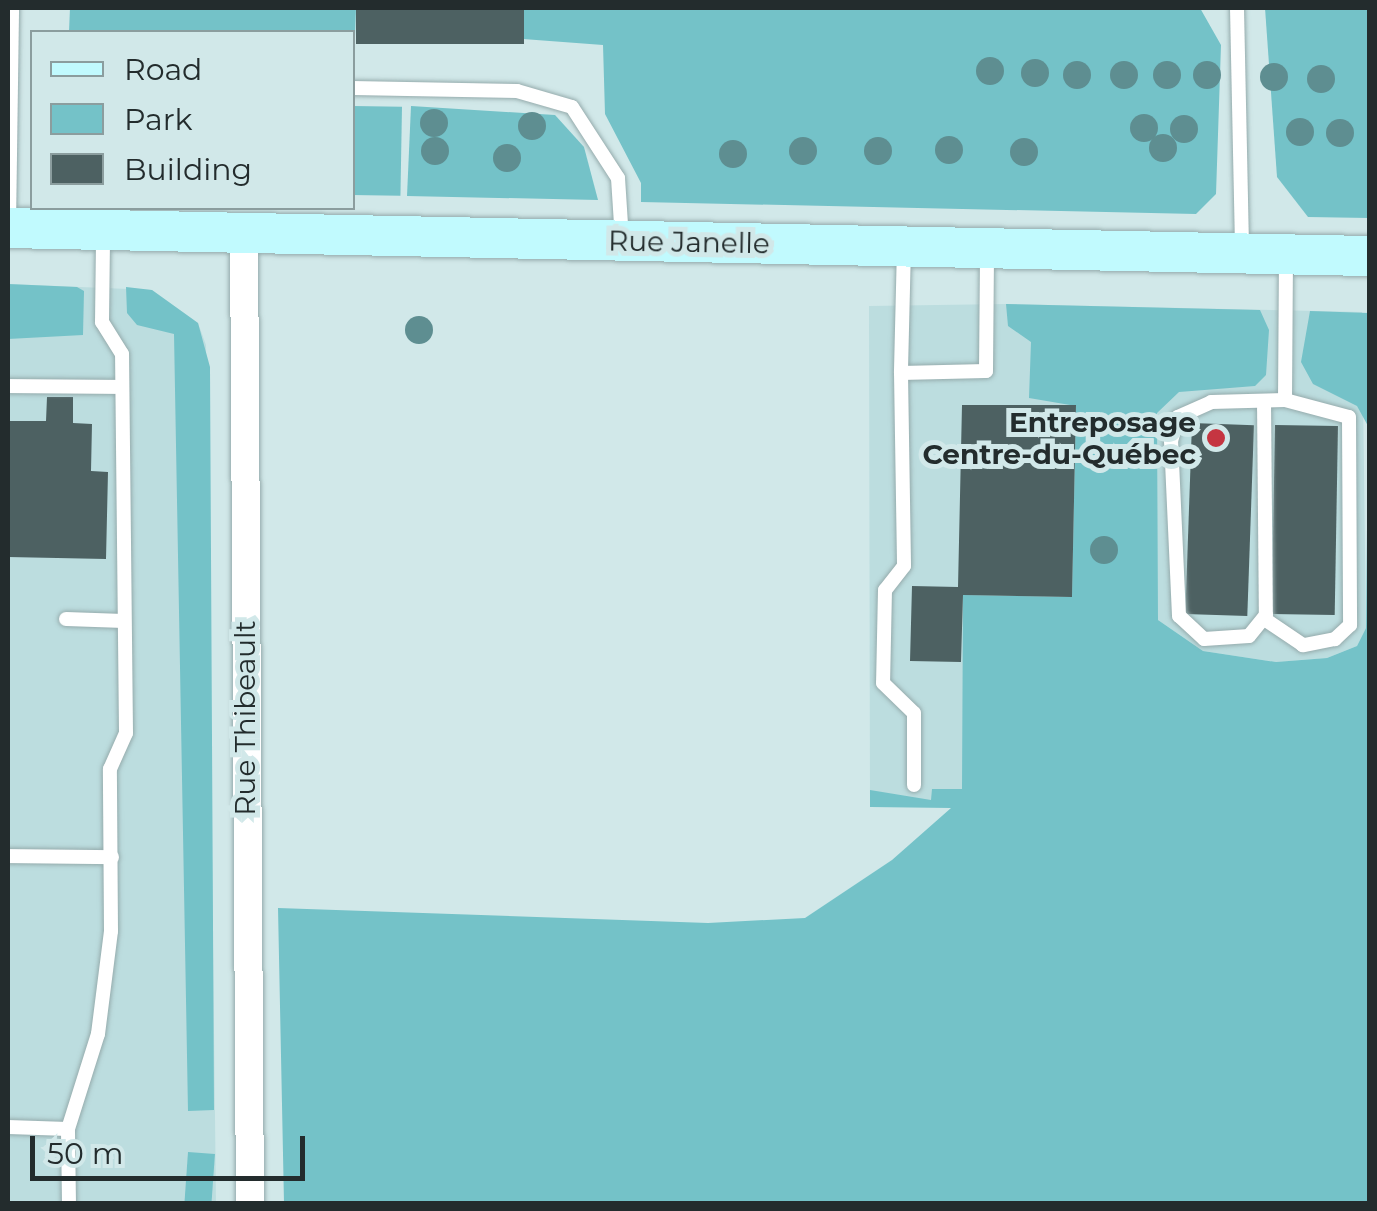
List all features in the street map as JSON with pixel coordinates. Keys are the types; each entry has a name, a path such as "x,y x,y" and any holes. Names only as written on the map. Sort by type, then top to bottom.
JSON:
{"main road":[{"name":"Rue Janelle","path":"8,228 97,222 244,233 1370,256"}],"street":[{"name":"Rue Thibeault","path":"244,233 250,1204"}],"lane":[{"path":"8,228 12,8"},
{"path":"1237,8 1242,254"},
{"path":"355,88 517,91 572,108 618,178 622,240"},
{"path":"69,1204 68,1129 98,1034 112,857 110,769 126,733 122,354 102,322 97,222"},
{"path":"904,246 904,566 885,590 883,683 914,713 914,785"},
{"path":"901,373 986,371 988,248"},
{"path":"1286,255 1286,400"},
{"path":"8,386 122,387"},
{"path":"1264,401 1266,620 1250,636 1221,642 1184,625 1176,603 1171,441 1187,409 1264,401 1286,400 1342,411 1353,427 1352,617 1342,634 1303,645 1266,620"},
{"path":"66,619 124,622"},
{"path":"8,856 112,857"},
{"path":"8,1127 68,1129"}],"shaded area":[{"path":"8,284 152,290 198,323 206,345 216,1203 8,1204"},
{"path":"1006,304 1362,312 1366,628 1357,646 1327,658 1276,662 1203,651 1158,620 984,807 870,807 869,306"}],"green space":[{"path":"70,8 356,8 355,36 355,30 69,30"},
{"path":"524,8 1200,8 1221,45 1216,194 1196,214 641,202 641,183 605,114 603,45 523,39"},
{"path":"1265,8 1369,8 1369,218 1308,217 1277,177"},
{"path":"355,106 402,107 400,196 355,195"},
{"path":"411,106 555,115 584,147 598,200 407,196"},
{"path":"8,284 77,287 84,291 83,335 8,339"},
{"path":"126,287 152,290 198,323 210,367 214,1110 188,1111 174,334 137,325 127,313"},
{"path":"1006,304 1260,310 1269,330 1266,375 1255,386 1179,392 1157,413 1158,620 1203,651 1276,662 1327,658 1357,646 1366,628 1368,426 1357,406 1313,384 1301,362 1310,311 1369,313 1369,1203 284,1203 278,908 708,923 805,918 892,860 951,808 870,807 870,790 931,800 932,789 962,789 963,595 1072,597 1076,406 1029,398 1031,342 1008,326"},
{"path":"188,1152 215,1154 211,1204 184,1203"}],"building":[{"path":"356,8 524,8 524,44 356,44"},
{"path":"47,397 73,397 73,423 92,424 91,471 108,472 106,559 8,557 8,421 46,421"},
{"path":"962,405 1076,405 1072,597 963,595 961,662 910,661 912,586 958,587"},
{"path":"1192,423 1254,425 1247,616 1185,614"},
{"path":"1275,425 1338,426 1335,615 1272,614"}],"place":[{"name":"Entreposage Centre-du-Québec","path":"1216,438"}]}
